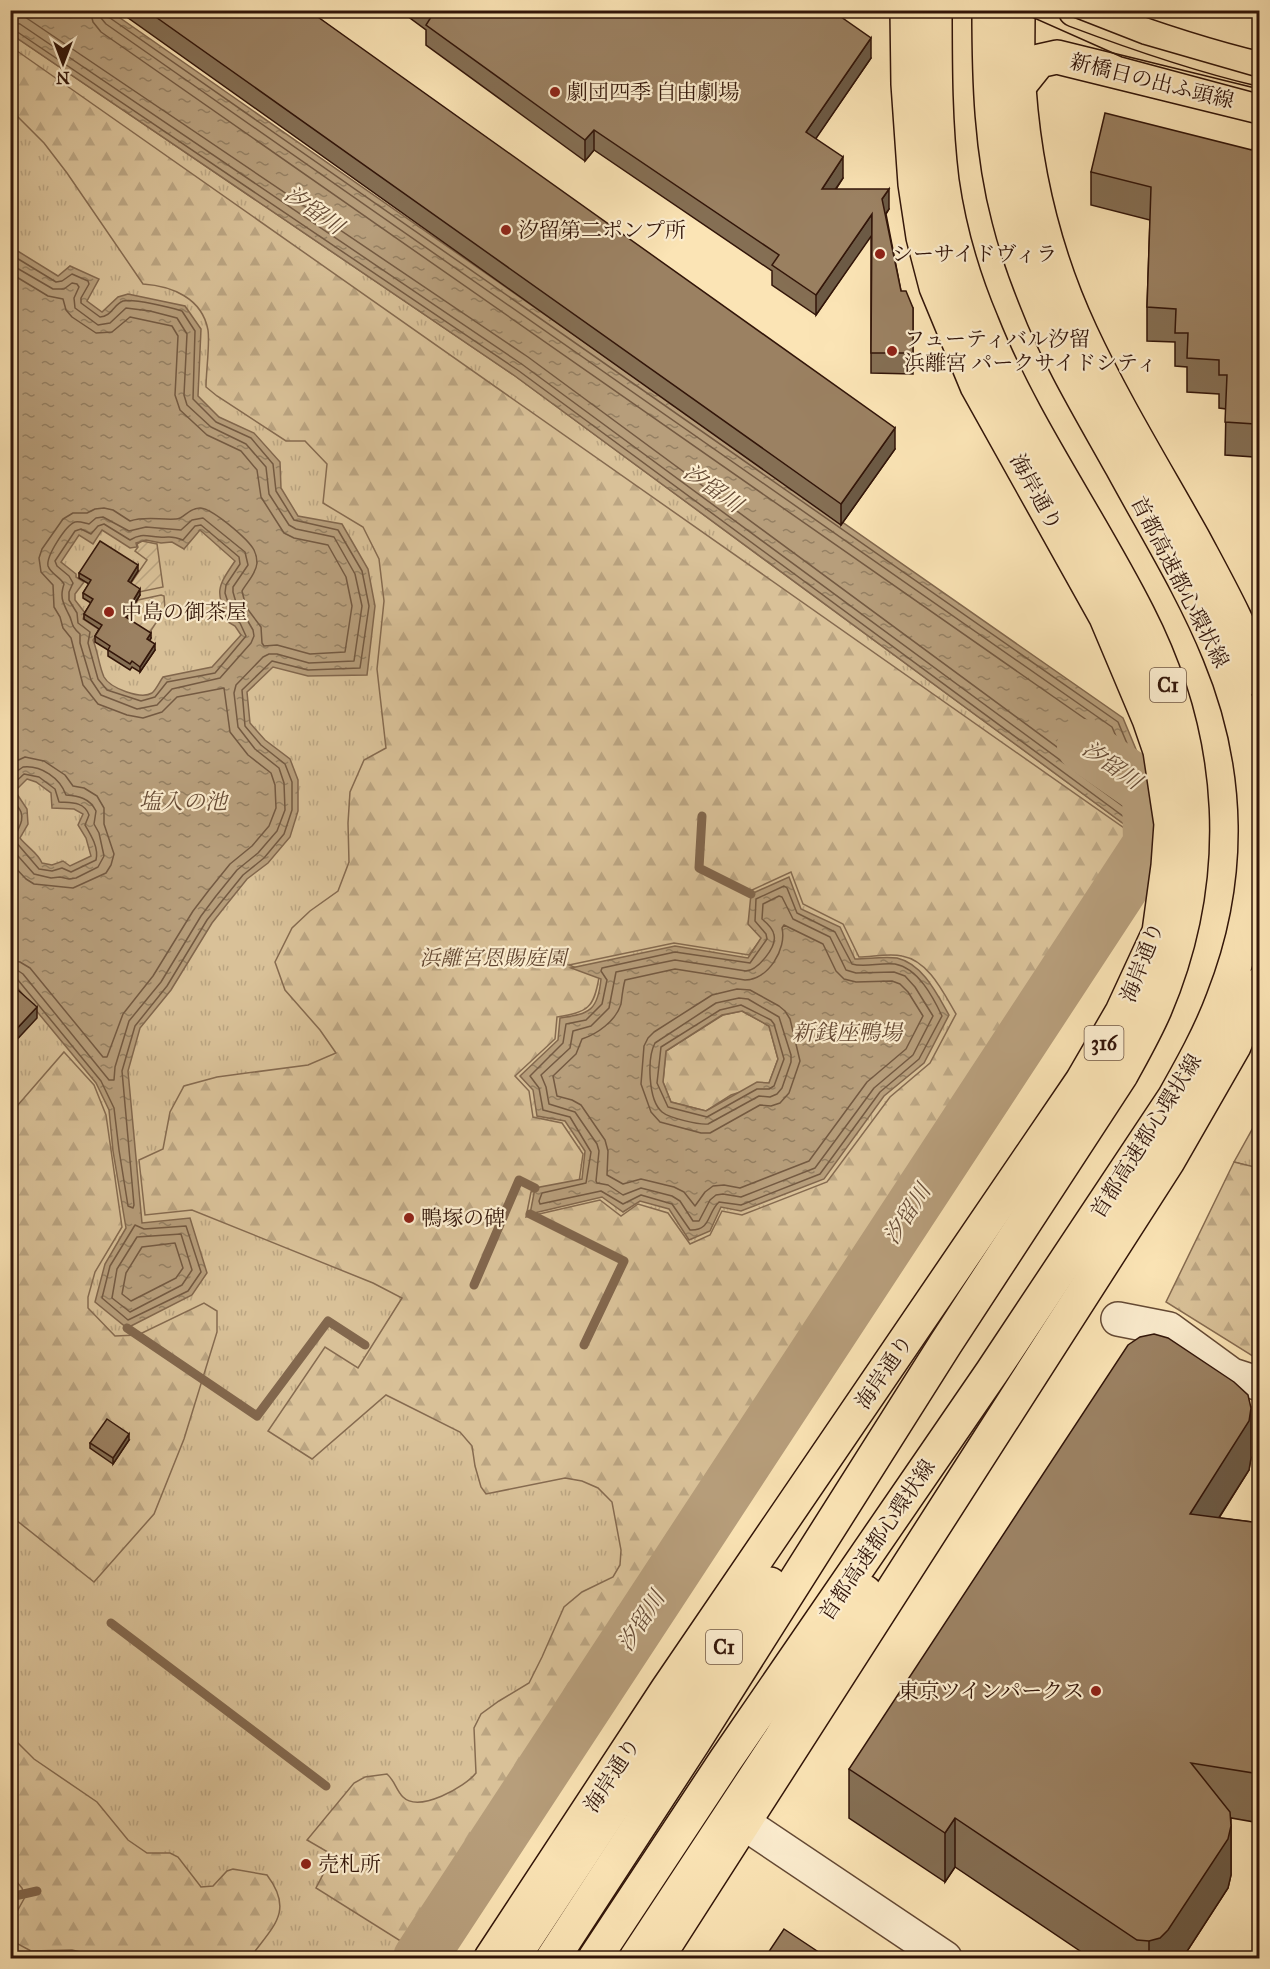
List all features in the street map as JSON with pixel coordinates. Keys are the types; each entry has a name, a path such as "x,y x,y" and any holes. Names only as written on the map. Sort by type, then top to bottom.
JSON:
{"main road":[{"name":"海岸通り","path":"492,1959 667,1690 1082,1080 1122,1012 1159,932 1171,824 1160,751 1106,617 977,386 936,287 923,237 915,184 910,124 907,10"},
{"name":"C1","path":"553,1959 693,1743 946,1343 1108,1095 1143,1036 1154,1010 1174,956 1186,908 1191,870 1192,812 1191,785 1182,729 1152,643 1138,614 1002,368 965,280 942,181 935,10"},
{"name":"首都高速都心環状線","path":"595,1959 725,1761 992,1372 1174,1098 1219,1010 1234,968 1250,904 1257,841 1253,777 1246,742 1220,654 1192,596 1056,345 1037,303 1009,219 1000,178 990,89 989,10"},
{"path":"1018,10 1019,86 1023,131 1038,212 1064,292 1080,332 1100,371 1216,581 1260,680"},
{"name":"新橋日の出ふ頭線","path":"1075,10 1152,38 1260,69"},
{"name":"新橋日の出ふ頭線","path":"1019,86 1039,61 1057,57 1260,107"},
{"path":"657,1959 1168,1161 1234,1046 1260,984"},
{"name":"C1","path":"513,1959 666,1725 946,1343"},
{"path":"636,1959 781,1738 992,1372"}],"street":[{"path":"1118,1319 1169,1329 1232,1375 1260,1384"},
{"path":"744,1823 945,1959"}],"green space":[{"name":"浜離宮恩賜庭園","path":"11,34 515,376 1147,841 413,1958 11,1958"},
{"path":"10,46 1144,842 418,1952 316,1888 333,1855 307,1840 354,1783 365,1777 387,1774 403,1797 410,1801 420,1802 452,1791 476,1773 474,1728 481,1714 529,1683 564,1607 582,1592 613,1577 620,1565 621,1550 612,1502 598,1488 582,1481 565,1478 486,1494 481,1487 472,1446 460,1432 386,1395 312,1459 268,1431 325,1347 358,1368 402,1298 373,1283 192,1210 145,1215 139,1160 163,1149 170,1112 184,1086 217,1077 308,1065 336,1053 320,1030 285,990 275,962 292,928 310,911 338,891 349,862 350,792 364,760 386,748 377,669 384,601 379,559 363,527 323,503 327,464 305,441 286,441 206,387 208,330 199,310 192,302 175,291 143,284 67,173 44,143 11,110","holes":["791,872 803,904 843,924 859,957 897,955 920,964 940,987 956,1014 930,1063 890,1097 827,1182 742,1215 722,1211 710,1235 690,1244 668,1213 638,1204 621,1216 600,1200 526,1217 531,1192 579,1182 583,1154 562,1123 533,1117 529,1091 515,1076 555,1039 557,1017 583,1010 588,1007 595,996 599,977 569,965 674,943 749,955 764,935 750,920 752,890"]},
{"path":"142,541 157,544 163,587 139,592 129,586 147,560 135,551 137,544"},
{"path":"164,596 165,609 148,635 125,621 138,600"},
{"path":"742,1011 769,1026 778,1059 769,1083 731,1095 706,1111 671,1102 663,1082 666,1051 723,1015"},
{"path":"64,1052 94,1085 106,1115 122,1227 95,1272 88,1297 88,1308 115,1336 138,1335 204,1303 217,1311 217,1332 184,1439 154,1514 94,1582 11,1516 10,1300 16,1289 11,1276 11,1113"},
{"path":"1259,1117 1259,1169 1234,1162"},
{"path":"1234,1162 1259,1168 1259,1360 1166,1302"},
{"path":"11,1736 34,1759 97,1802 128,1840 147,1853 170,1853 178,1857 201,1887 213,1886 227,1871 233,1869 267,1875 275,1888 280,1909 272,1928 250,1958 105,1958 72,1950 31,1951 16,1943 12,1937 11,1924 25,1897 22,1888 11,1875"}],"water":[{"path":"10,11 110,11 1123,718 1145,771 1147,841 515,376 11,34"},
{"name":"塩入の池","path":"16,250 58,276 70,266 99,279 87,301 102,312 118,297 128,294 185,306 201,329 198,396 219,417 254,433 280,462 281,488 298,516 342,524 368,569 375,606 367,675 308,676 273,667 247,692 250,723 265,740 290,759 298,780 298,811 290,837 268,863 247,879 212,923 171,990 140,1028 128,1071 142,1223 190,1218 207,1273 192,1295 127,1328 95,1302 105,1264 126,1228 113,1151 109,1110 96,1083 11,980 10,251","holes":["102,530 130,548 137,547 136,543 146,540 161,543 172,542 184,549 200,530 235,561 221,584 220,596 228,622 235,626 241,635 212,667 163,677 153,692 147,695 126,692 107,681 93,640 100,630 83,619 85,613 75,600 75,594 84,582 61,562 79,535 93,544","27,779 36,782 51,793 52,808 74,809 83,814 78,825 86,838 91,856 70,866 63,861 52,865 42,863 20,838 28,824 27,809 15,791"]},
{"name":"新銭座鴨場","path":"789,877 801,909 840,927 855,959 897,958 906,961 922,973 949,1015 924,1063 884,1096 824,1179 741,1211 721,1207 710,1231 689,1240 669,1209 640,1201 623,1212 602,1197 530,1214 535,1188 582,1179 585,1151 565,1121 537,1116 533,1090 520,1076 558,1040 560,1018 579,1015 591,1009 598,998 601,979 571,968 675,946 748,958 761,938 748,924 751,894","holes":["742,1011 769,1026 778,1059 769,1083 757,1082 706,1111 671,1102 663,1082 666,1051 722,1015"]}],"building":[{"name":"汐留第二ポンプ所","path":"146,10 308,10 895,428 841,504"},
{"path":"427,10 831,10 871,38 806,132 843,157 822,189 889,189 882,199 901,291 906,291 913,308 913,353 871,353 872,214 816,295 772,265 779,255 594,130 585,140 426,25 433,14"},
{"path":"1105,113 1252,150 1253,147 1260,149 1260,434 1254,433 1255,424 1225,422 1227,375 1219,375 1219,360 1187,358 1188,333 1175,333 1176,309 1147,307 1151,187 1091,172"},
{"name":"中島の御茶屋","path":"100,541 138,565 128,581 140,589 124,616 151,633 147,639 155,644 140,667 132,661 130,664 108,650 110,646 95,636 102,625 84,614 93,599 83,593 91,580 79,573"},
{"path":"10,983 37,1007 10,1036"},
{"name":"東京ツインパークス","path":"1154,1334 1168,1338 1234,1382 1248,1395 1251,1408 1249,1421 1190,1514 1260,1523 1260,1774 1191,1763 1230,1812 1231,1826 1228,1839 1168,1930 1160,1938 1149,1941 1137,1940 955,1818 945,1833 849,1769 1128,1345 1140,1337"},
{"path":"107,1419 129,1434 113,1458 90,1443"},
{"path":"784,1929 829,1959 764,1959"}],"waterway":[{"name":"汐留川","path":"420,1958 1150,844 1149,791 1084,746"},
{"path":"702,816 699,868 751,894"},
{"path":"474,1285 519,1180 535,1188"},
{"path":"530,1214 624,1261 584,1345"},
{"path":"127,1328 257,1416 328,1321 365,1345"},
{"path":"111,1623 326,1786"},
{"path":"10,1897 37,1891"}],"tram line":[{"path":"1016,10 1122,57 1260,94"},
{"path":"1055,10 1142,44 1260,78"}],"place":[{"name":"劇団四季 自由劇場","path":"555,92"},
{"name":"汐留第二ポンプ所","path":"506,230"},
{"name":"シーサイドヴィラ","path":"880,254"},
{"name":"フューティバル汐留 浜離宮 パークサイドシティ","path":"892,351"},
{"name":"中島の御茶屋","path":"109,612"},
{"name":"鴨塚の碑","path":"409,1218"},
{"name":"東京ツインパークス","path":"1096,1691"},
{"name":"売札所","path":"306,1864"}]}
